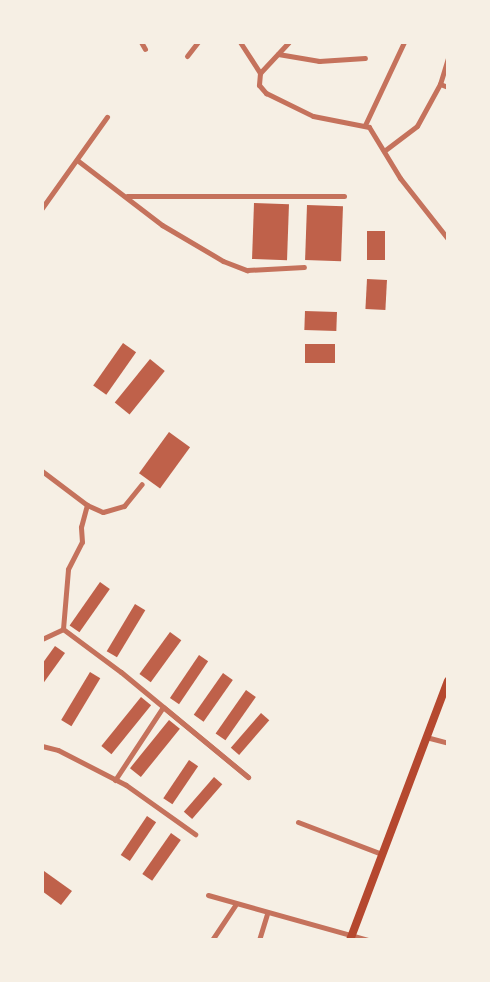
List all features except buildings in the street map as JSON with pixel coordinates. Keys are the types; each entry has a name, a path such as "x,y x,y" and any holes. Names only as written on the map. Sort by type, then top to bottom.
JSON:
{"main road":[{"path":"351,938 424,736 448,681"}],"street":[{"path":"141,42 145,49"},
{"path":"187,56 198,42"},
{"path":"240,42 260,73 263,90 287,105 343,124 365,125"},
{"path":"260,73 289,42"},
{"path":"365,125 404,42"},
{"path":"278,54 319,61 364,58"},
{"path":"384,151 417,126 440,84 448,58"},
{"path":"440,84 448,87"},
{"path":"42,208 108,117"},
{"path":"365,125 448,239"},
{"path":"77,160 162,225 231,264 259,271 304,267"},
{"path":"126,196 344,196"},
{"path":"42,471 87,506 103,512 116,510 132,499 141,484"},
{"path":"63,629 68,569 82,542 81,526 87,506"},
{"path":"42,639 63,629"},
{"path":"63,629 163,707 248,777 223,757 163,707"},
{"path":"115,780 163,707"},
{"path":"424,736 448,742"},
{"path":"42,746 58,750 115,780 195,834"},
{"path":"298,822 382,854"},
{"path":"208,895 267,915 351,938 368,940"},
{"path":"212,940 236,904"},
{"path":"259,940 267,915"}]}
